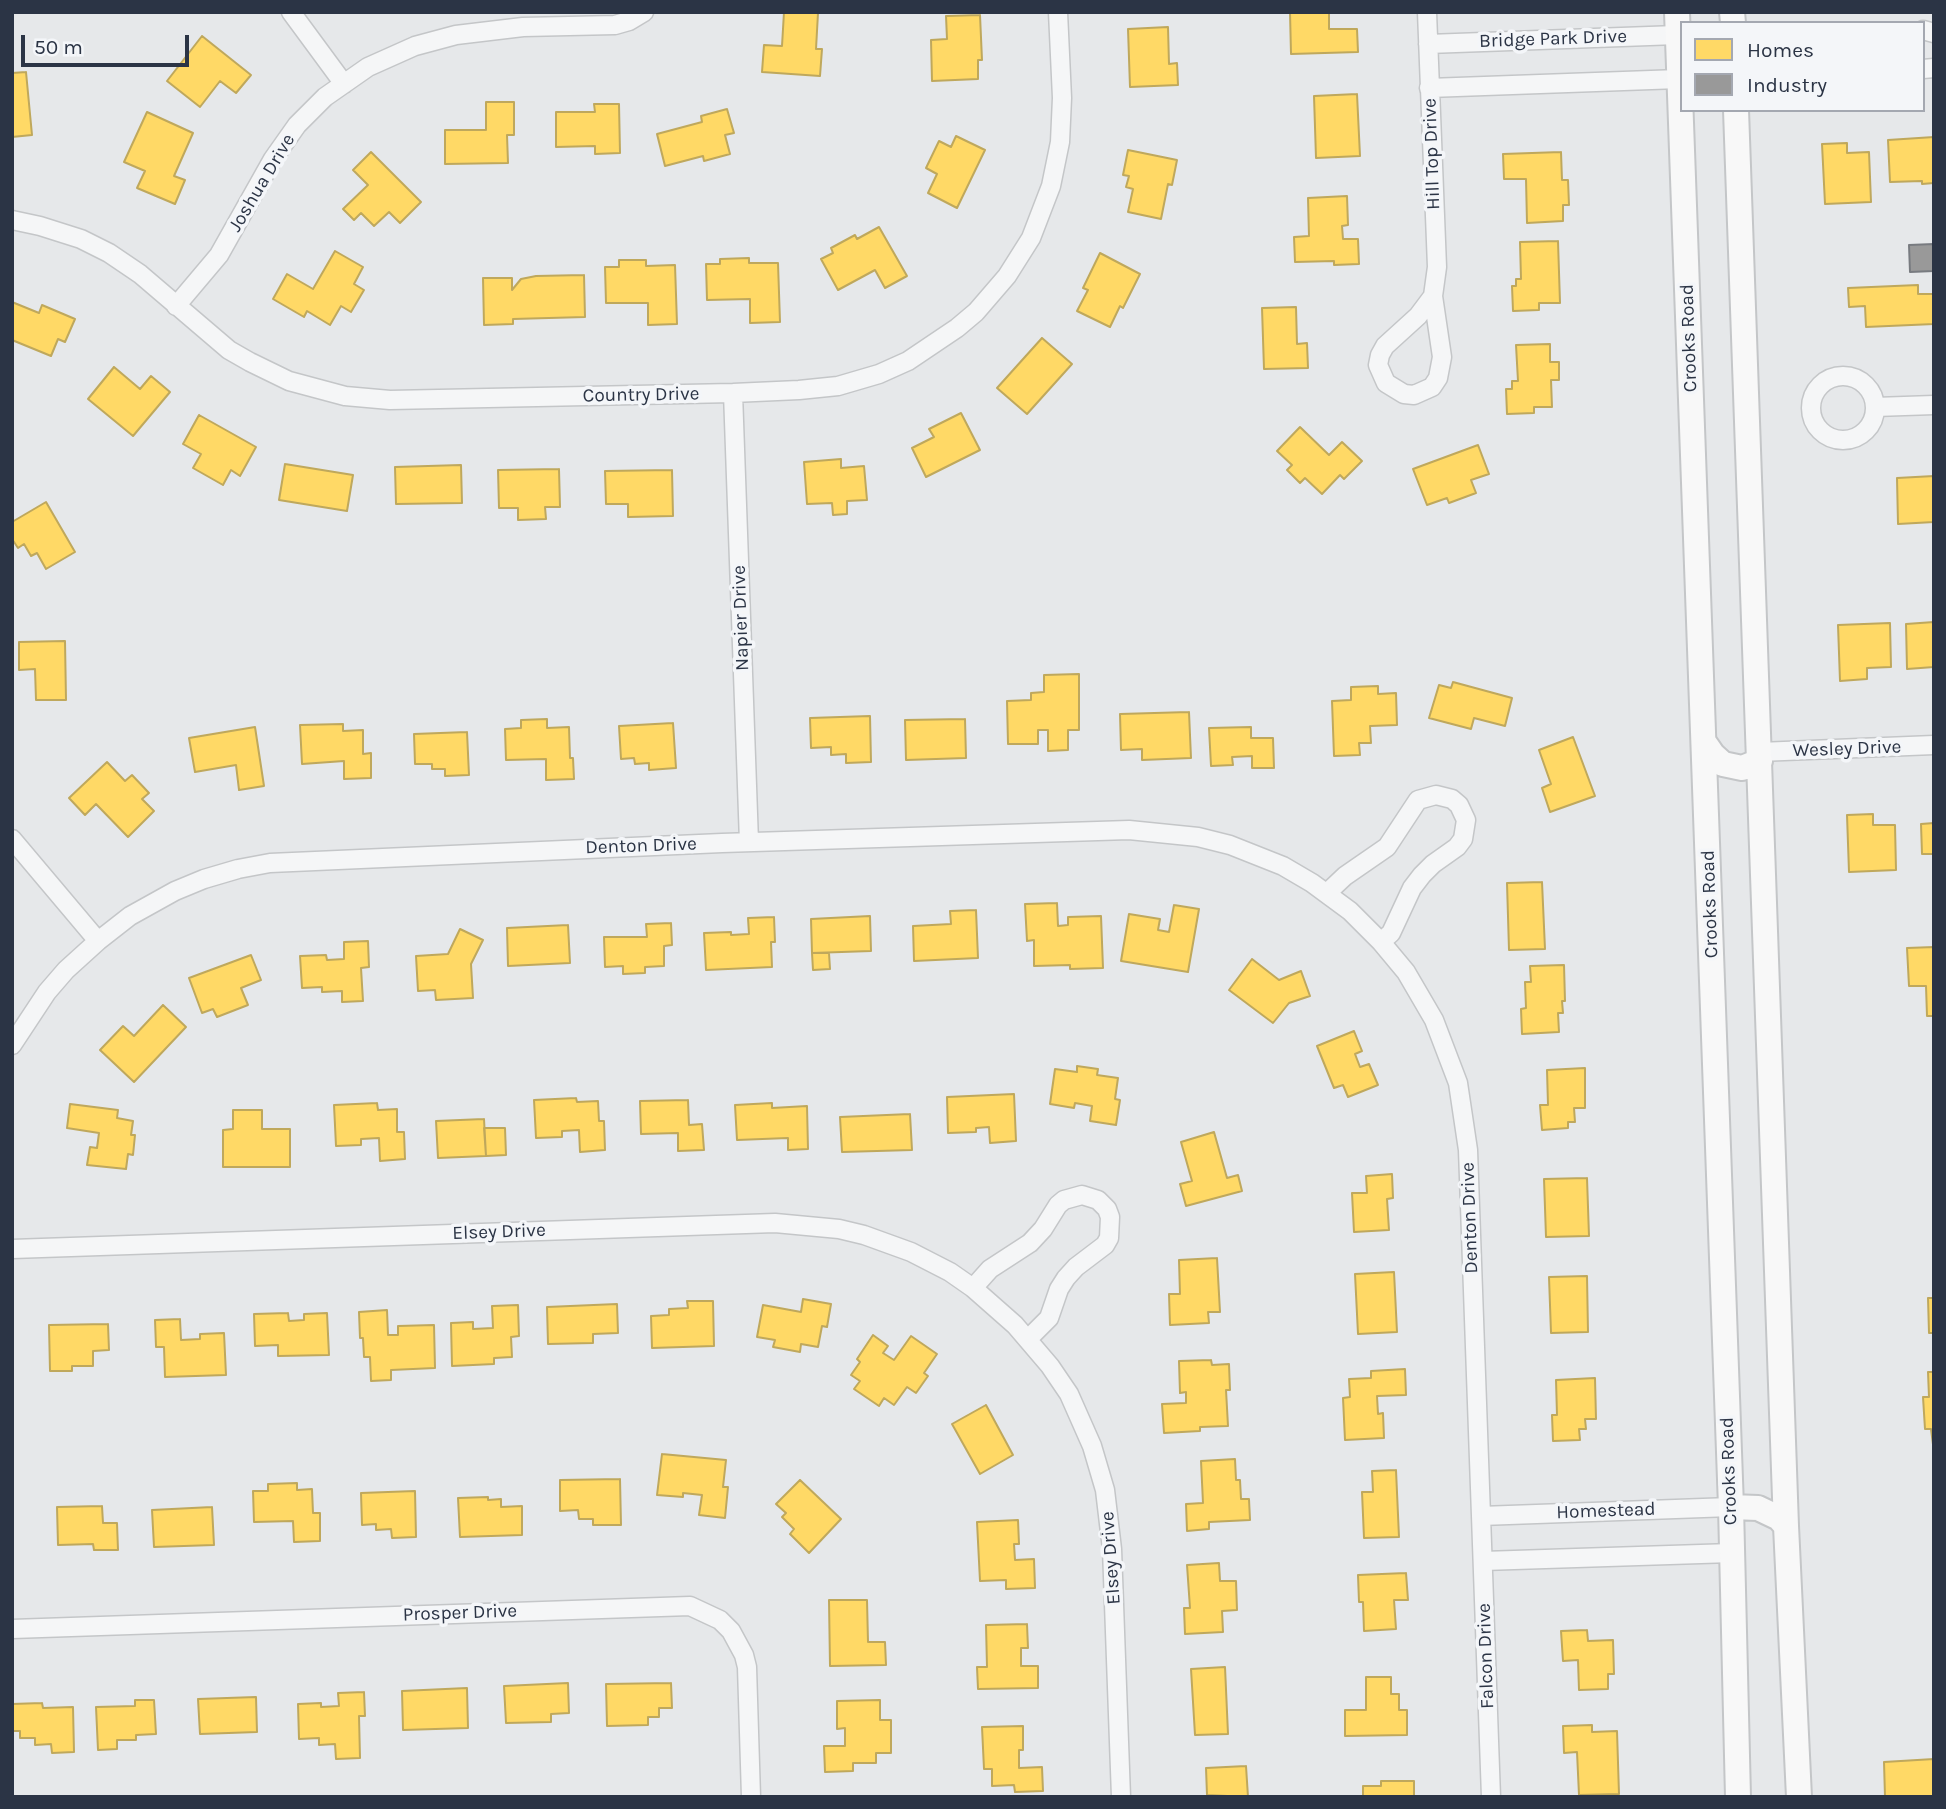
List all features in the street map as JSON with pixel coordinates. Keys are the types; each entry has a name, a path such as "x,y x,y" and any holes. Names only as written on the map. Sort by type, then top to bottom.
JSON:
{"main road":[{"name":"Crooks Road","path":"1677,23 1680,106"},
{"name":"Crooks Road","path":"1680,112 1731,1507 1738,1797"},
{"path":"1736,112 1786,1526 1799,1797"},
{"path":"1704,742 1723,764 1742,768 1760,756"},
{"path":"1731,1507 1758,1508 1779,1518 1786,1526"}],"street":[{"path":"291,12 344,84"},
{"name":"Joshua Drive","path":"176,306 219,255 285,142 310,112 344,84 395,54 456,35 523,27 615,24 629,21 644,12"},
{"name":"Country Drive","path":"12,220 81,239 109,253 140,274 229,350 268,373 316,390 390,400 819,389 880,374 908,360 957,328 976,312 1007,276 1031,238 1051,186 1060,142 1062,98 1058,12"},
{"name":"Hill Top Drive","path":"1427,12 1437,267 1433,296 1441,341 1441,369 1432,387 1414,395 1404,394 1386,383 1378,365 1380,355 1385,346 1418,316 1433,296"},
{"name":"Bridge Park Drive","path":"1428,44 1677,23"},
{"path":"1430,88 1679,79"},
{"name":"Napier Drive","path":"733,393 749,842"},
{"path":"1875,407 1934,405"},
{"name":"Wesley Drive","path":"1760,756 1934,746"},
{"path":"1327,893 1345,876 1387,846 1418,800 1436,794 1452,799 1459,805 1466,820 1464,839 1422,874 1412,888 1391,933 1381,942"},
{"name":"Denton Drive","path":"12,1045 47,992 97,941 130,916 175,891 238,869 270,863 749,842 1129,830 1164,832 1230,845 1283,866 1327,893 1350,911 1381,942 1406,972 1434,1020 1456,1076 1464,1111 1468,1150 1481,1516"},
{"path":"12,839 97,941"},
{"path":"972,1288 990,1269 1030,1244 1064,1200 1082,1195 1098,1200 1107,1209 1110,1217 1109,1237 1105,1245 1066,1278 1056,1296 1049,1318 1028,1339"},
{"name":"Elsey Drive","path":"12,1249 775,1223 839,1229 874,1238 931,1262 1002,1311 1028,1339 1069,1394 1092,1447 1105,1490 1112,1549 1121,1797"},
{"name":"Homestead","path":"1481,1516 1731,1507"},
{"name":"Falcon Drive","path":"1481,1516 1491,1797"},
{"path":"1482,1561 1732,1553"},
{"name":"Prosper Drive","path":"12,1629 690,1606 720,1620 731,1631 744,1656 747,1667 751,1797"}],"building: Homes":[{"path":"784,12 818,13 816,49 822,49 820,76 762,72 764,45 782,46"},
{"path":"1290,12 1329,12 1329,29 1357,29 1358,52 1291,54"},
{"path":"980,15 982,60 978,60 978,79 932,81 931,40 947,39 946,16"},
{"path":"1168,27 1169,64 1177,63 1178,85 1130,87 1128,29"},
{"path":"202,36 251,75 236,93 220,81 200,107 167,81"},
{"path":"26,72 32,135 12,137 12,73"},
{"path":"1357,94 1360,156 1316,158 1314,96"},
{"path":"486,102 514,102 514,135 507,135 508,163 445,164 445,130 486,130"},
{"path":"594,104 619,104 620,153 595,154 595,146 556,147 556,112 595,112"},
{"path":"727,109 734,133 725,135 730,154 704,161 703,156 665,166 657,134 702,122 701,116"},
{"path":"147,112 193,133 174,176 185,180 175,204 137,188 145,171 124,162"},
{"path":"956,136 985,150 957,208 928,193 937,174 926,168 939,141 951,147"},
{"path":"1934,137 1934,183 1890,182 1888,140"},
{"path":"1847,143 1847,153 1869,152 1871,202 1825,204 1822,144"},
{"path":"1128,150 1177,160 1172,185 1168,184 1161,219 1128,212 1133,189 1126,187 1129,176 1123,175"},
{"path":"371,152 421,202 400,223 389,212 374,226 361,213 354,220 343,209 368,185 353,170"},
{"path":"1561,152 1562,180 1568,180 1569,205 1563,205 1563,221 1527,223 1526,179 1504,179 1503,154"},
{"path":"1347,196 1348,225 1342,226 1343,239 1358,239 1359,264 1334,265 1334,261 1295,262 1294,237 1309,236 1308,198"},
{"path":"879,227 907,276 885,288 875,270 838,290 821,259 833,253 831,248 855,235 857,239"},
{"path":"1558,241 1560,303 1539,303 1539,310 1513,311 1512,286 1516,286 1516,279 1521,279 1520,242"},
{"path":"335,251 363,267 354,284 364,290 351,312 341,306 330,325 307,311 304,317 273,299 287,274 313,289"},
{"path":"1100,253 1140,274 1110,327 1077,311 1088,290 1083,288"},
{"path":"749,258 749,263 778,263 780,322 750,323 750,299 707,300 706,264 720,264 720,259"},
{"path":"619,260 646,260 646,266 675,265 677,324 648,325 648,303 606,303 605,267 619,267"},
{"path":"584,275 585,317 513,319 513,324 484,325 483,278 512,278 512,290 521,279"},
{"path":"1918,285 1918,294 1934,294 1934,324 1866,327 1865,306 1849,307 1848,288"},
{"path":"12,302 39,313 42,305 75,319 65,342 58,339 51,356 12,340"},
{"path":"1296,307 1297,344 1307,343 1308,368 1264,369 1262,308"},
{"path":"1042,338 1072,364 1027,414 997,388"},
{"path":"1550,344 1550,362 1559,362 1559,380 1551,380 1552,407 1534,407 1534,413 1507,414 1506,389 1512,389 1512,381 1518,381 1516,345"},
{"path":"114,367 140,389 151,376 170,392 133,436 88,399"},
{"path":"961,413 980,450 926,477 912,448 934,437 929,429"},
{"path":"199,415 256,447 240,476 231,470 223,485 193,468 201,454 183,444"},
{"path":"1300,427 1329,455 1342,442 1362,461 1344,479 1340,475 1322,494 1305,478 1300,483 1287,470 1292,465 1277,451"},
{"path":"1478,445 1489,474 1471,480 1476,493 1449,503 1447,498 1427,505 1413,469"},
{"path":"841,459 841,468 864,466 867,500 847,501 847,514 833,515 832,503 807,504 804,462"},
{"path":"285,464 353,475 347,511 279,500"},
{"path":"461,465 462,503 396,504 395,467"},
{"path":"559,469 560,507 545,507 546,519 518,520 518,508 499,508 498,470"},
{"path":"672,470 673,516 628,517 628,504 606,504 605,471"},
{"path":"1934,476 1934,522 1898,524 1897,478"},
{"path":"46,502 75,552 46,569 37,553 31,556 24,544 18,548 12,539 12,522"},
{"path":"1934,622 1934,667 1907,669 1906,624"},
{"path":"1890,623 1891,667 1867,668 1867,679 1840,681 1838,625"},
{"path":"65,641 66,700 36,700 35,669 19,670 19,642"},
{"path":"1079,674 1079,730 1068,730 1068,750 1048,751 1048,730 1038,730 1038,744 1008,744 1007,701 1031,700 1031,693 1044,692 1044,675"},
{"path":"1453,682 1512,698 1505,726 1474,718 1471,729 1429,718 1439,685 1451,688"},
{"path":"1378,686 1378,694 1396,693 1397,725 1370,726 1371,743 1359,743 1360,755 1334,756 1332,701 1351,700 1351,687"},
{"path":"1189,712 1191,758 1142,760 1142,749 1121,750 1120,714"},
{"path":"870,716 871,762 846,763 846,754 831,755 831,747 811,748 810,718"},
{"path":"547,719 547,728 569,727 574,779 546,780 546,759 506,760 505,729 521,728 521,720"},
{"path":"965,719 966,758 906,760 905,720"},
{"path":"673,723 676,768 649,770 649,763 635,764 634,758 621,759 619,726"},
{"path":"343,724 343,731 363,730 363,754 371,753 371,778 344,779 344,761 302,764 300,725"},
{"path":"255,727 264,786 239,790 236,765 195,772 189,738"},
{"path":"1251,727 1251,738 1273,738 1274,768 1252,768 1252,756 1232,757 1233,765 1211,766 1209,728"},
{"path":"467,732 469,775 445,776 445,769 432,769 432,764 415,764 414,734"},
{"path":"1573,737 1595,796 1550,812 1542,788 1551,784 1539,750"},
{"path":"107,762 125,781 132,775 149,793 142,799 154,811 128,837 96,804 85,815 69,798"},
{"path":"1873,814 1873,825 1895,825 1896,870 1849,872 1847,815"},
{"path":"1934,823 1934,854 1922,854 1921,824"},
{"path":"1542,882 1545,949 1509,950 1507,883"},
{"path":"1057,903 1058,926 1068,925 1068,917 1101,916 1103,968 1034,966 1034,940 1027,941 1025,904"},
{"path":"1174,905 1199,909 1188,972 1121,961 1129,914 1160,919 1158,930 1169,932"},
{"path":"976,910 978,958 914,961 913,926 951,924 950,911"},
{"path":"870,916 871,951 812,953 811,919"},
{"path":"774,917 772,967 706,970 704,933 749,934 748,918"},
{"path":"671,923 672,945 664,946 664,966 645,967 645,973 623,974 623,966 605,967 604,937 647,937 646,924"},
{"path":"568,925 570,963 508,966 507,928"},
{"path":"460,929 483,940 471,964 473,998 436,1000 435,990 418,991 416,956 448,954"},
{"path":"368,941 369,967 361,968 363,1001 342,1002 342,991 322,992 322,987 302,988 300,956 326,955 327,960 344,959 344,942"},
{"path":"1934,947 1934,1016 1927,1016 1926,986 1909,986 1907,948"},
{"path":"812,953 829,953 830,969 813,970"},
{"path":"251,955 261,980 241,988 248,1005 217,1017 213,1009 202,1013 189,978"},
{"path":"1252,959 1279,980 1301,971 1310,996 1289,1003 1273,1023 1229,990"},
{"path":"1564,965 1565,1001 1562,1001 1563,1013 1558,1013 1559,1032 1522,1034 1521,1009 1526,1008 1525,982 1531,982 1530,966"},
{"path":"163,1005 186,1027 134,1082 100,1050 123,1026 134,1036"},
{"path":"1354,1031 1362,1051 1355,1054 1360,1067 1369,1064 1378,1085 1348,1097 1343,1085 1334,1088 1317,1046"},
{"path":"1077,1066 1098,1069 1097,1075 1118,1078 1115,1099 1120,1100 1116,1125 1090,1121 1092,1106 1075,1103 1074,1108 1050,1104 1055,1069 1077,1072"},
{"path":"1585,1068 1585,1108 1574,1108 1575,1122 1568,1122 1568,1128 1542,1130 1540,1105 1548,1105 1547,1070"},
{"path":"1014,1094 1016,1141 990,1143 989,1127 976,1128 976,1132 948,1133 947,1097"},
{"path":"576,1098 577,1102 598,1101 599,1121 604,1121 605,1150 580,1152 579,1130 562,1131 562,1137 536,1138 534,1100"},
{"path":"688,1100 689,1125 702,1124 704,1150 678,1151 678,1133 641,1134 640,1101"},
{"path":"377,1103 378,1110 397,1109 397,1132 404,1132 405,1159 380,1161 379,1138 361,1139 361,1145 336,1146 334,1105"},
{"path":"772,1103 772,1108 807,1106 808,1149 788,1150 788,1138 737,1140 735,1105"},
{"path":"70,1104 118,1110 117,1118 133,1121 133,1155 128,1154 126,1169 87,1165 90,1147 97,1148 99,1133 67,1128"},
{"path":"233,1110 262,1110 262,1129 290,1129 290,1167 223,1167 223,1130 233,1129"},
{"path":"910,1114 912,1150 842,1152 840,1117"},
{"path":"484,1119 486,1156 438,1158 436,1121"},
{"path":"484,1128 505,1128 506,1155 486,1156"},
{"path":"1214,1132 1227,1178 1238,1175 1242,1191 1186,1206 1180,1184 1192,1181 1181,1142"},
{"path":"1392,1174 1393,1198 1387,1199 1389,1230 1354,1232 1352,1193 1367,1193 1366,1176"},
{"path":"1587,1178 1589,1236 1546,1237 1544,1179"},
{"path":"1217,1258 1220,1312 1208,1312 1209,1323 1170,1325 1169,1294 1180,1294 1179,1260"},
{"path":"1394,1272 1397,1332 1358,1334 1355,1274"},
{"path":"1587,1276 1588,1332 1551,1333 1549,1277"},
{"path":"1928,1298 1934,1298 1934,1333 1929,1333"},
{"path":"803,1299 831,1304 827,1327 822,1326 818,1347 801,1344 800,1352 773,1347 775,1340 757,1337 763,1305 801,1312"},
{"path":"687,1301 713,1301 714,1346 652,1348 651,1316 669,1315 669,1309 688,1308"},
{"path":"617,1304 618,1333 593,1334 593,1343 548,1344 547,1307"},
{"path":"518,1305 519,1336 511,1337 512,1357 494,1358 494,1364 452,1366 451,1323 473,1322 473,1329 493,1328 492,1306"},
{"path":"387,1310 388,1335 398,1335 398,1326 434,1325 435,1368 391,1370 391,1380 371,1381 370,1357 364,1357 363,1338 360,1338 359,1312"},
{"path":"288,1313 289,1321 304,1320 304,1314 327,1313 329,1355 278,1356 278,1345 255,1346 254,1314"},
{"path":"180,1319 181,1340 200,1339 200,1334 224,1333 226,1375 165,1377 164,1347 156,1347 155,1320"},
{"path":"108,1324 109,1350 93,1351 93,1366 72,1366 72,1371 50,1371 49,1325"},
{"path":"873,1335 888,1346 883,1353 894,1360 911,1336 937,1354 924,1373 928,1376 916,1393 907,1387 894,1405 884,1398 879,1406 854,1389 860,1381 851,1375 860,1362 857,1359"},
{"path":"1211,1360 1212,1365 1229,1364 1230,1390 1226,1390 1228,1426 1164,1433 1162,1404 1186,1403 1186,1392 1180,1393 1179,1361"},
{"path":"1405,1369 1406,1395 1377,1396 1378,1414 1383,1413 1384,1438 1345,1440 1343,1398 1350,1397 1349,1379 1371,1378 1371,1371"},
{"path":"1928,1372 1934,1372 1934,1452 1931,1429 1925,1429 1923,1397 1929,1397"},
{"path":"1595,1378 1596,1419 1585,1419 1586,1429 1579,1429 1580,1440 1553,1441 1552,1415 1557,1415 1556,1380"},
{"path":"986,1405 1013,1455 980,1474 952,1424"},
{"path":"662,1454 726,1460 723,1487 728,1487 725,1518 699,1515 702,1495 657,1495"},
{"path":"1235,1459 1236,1480 1240,1480 1241,1499 1249,1499 1250,1520 1209,1522 1209,1529 1187,1531 1186,1504 1203,1503 1201,1461"},
{"path":"1396,1470 1399,1537 1364,1538 1362,1492 1373,1492 1372,1471"},
{"path":"620,1479 621,1525 593,1525 593,1519 579,1519 578,1510 560,1511 560,1480"},
{"path":"800,1480 841,1519 809,1553 790,1534 794,1529 782,1517 786,1513 776,1504"},
{"path":"297,1483 297,1490 312,1489 313,1513 320,1513 320,1541 294,1542 293,1521 254,1522 253,1491 268,1491 268,1484"},
{"path":"415,1491 416,1537 392,1538 391,1529 376,1530 376,1524 362,1525 361,1493"},
{"path":"488,1497 488,1500 501,1499 501,1507 522,1506 522,1535 460,1537 458,1498"},
{"path":"102,1506 103,1523 117,1523 118,1550 94,1550 93,1544 58,1545 57,1507"},
{"path":"212,1507 214,1545 154,1547 152,1510"},
{"path":"1018,1520 1019,1544 1014,1544 1015,1560 1034,1559 1035,1588 1006,1589 1006,1580 980,1581 977,1522"},
{"path":"1219,1563 1220,1581 1236,1581 1237,1610 1222,1611 1223,1632 1185,1634 1184,1608 1190,1608 1187,1565"},
{"path":"1406,1573 1408,1600 1394,1600 1396,1629 1364,1631 1358,1575"},
{"path":"829,1600 867,1600 868,1642 885,1642 886,1665 830,1666"},
{"path":"1027,1624 1028,1648 1021,1648 1021,1666 1038,1666 1038,1688 978,1689 977,1667 987,1667 986,1625"},
{"path":"1587,1630 1588,1641 1613,1640 1614,1674 1608,1674 1608,1689 1579,1690 1578,1660 1563,1661 1561,1631"},
{"path":"1225,1667 1228,1734 1195,1735 1191,1669"},
{"path":"1366,1677 1391,1677 1391,1694 1399,1694 1399,1710 1407,1710 1407,1735 1345,1736 1345,1710 1366,1710"},
{"path":"568,1683 569,1713 551,1714 551,1722 506,1723 504,1686"},
{"path":"671,1683 672,1708 659,1708 659,1717 648,1717 648,1725 607,1726 606,1684"},
{"path":"467,1688 468,1728 403,1730 402,1691"},
{"path":"364,1692 365,1716 359,1716 360,1758 336,1759 335,1744 319,1745 319,1738 299,1739 298,1704 321,1703 321,1707 339,1706 338,1693"},
{"path":"256,1697 257,1732 200,1734 198,1699"},
{"path":"135,1700 154,1700 156,1734 136,1735 136,1740 117,1740 117,1749 98,1750 96,1707 135,1706"},
{"path":"880,1700 880,1720 891,1720 891,1753 876,1753 876,1763 853,1763 853,1771 825,1772 824,1746 845,1746 845,1728 837,1729 837,1701"},
{"path":"42,1703 43,1708 73,1707 74,1752 52,1753 51,1744 35,1745 35,1738 20,1738 20,1731 12,1731 12,1704"},
{"path":"1592,1725 1592,1732 1617,1731 1619,1794 1579,1795 1577,1752 1564,1753 1563,1726"},
{"path":"1023,1726 1023,1750 1019,1750 1019,1768 1042,1767 1043,1791 1015,1792 1014,1785 992,1786 992,1769 984,1769 982,1727"},
{"path":"1934,1759 1934,1797 1885,1797 1884,1762"},
{"path":"1246,1766 1248,1797 1207,1795 1206,1768"},
{"path":"1381,1781 1414,1781 1414,1797 1363,1797 1363,1786 1381,1786"}],"building: Industry":[{"path":"1934,244 1934,271 1910,272 1909,245"}]}
